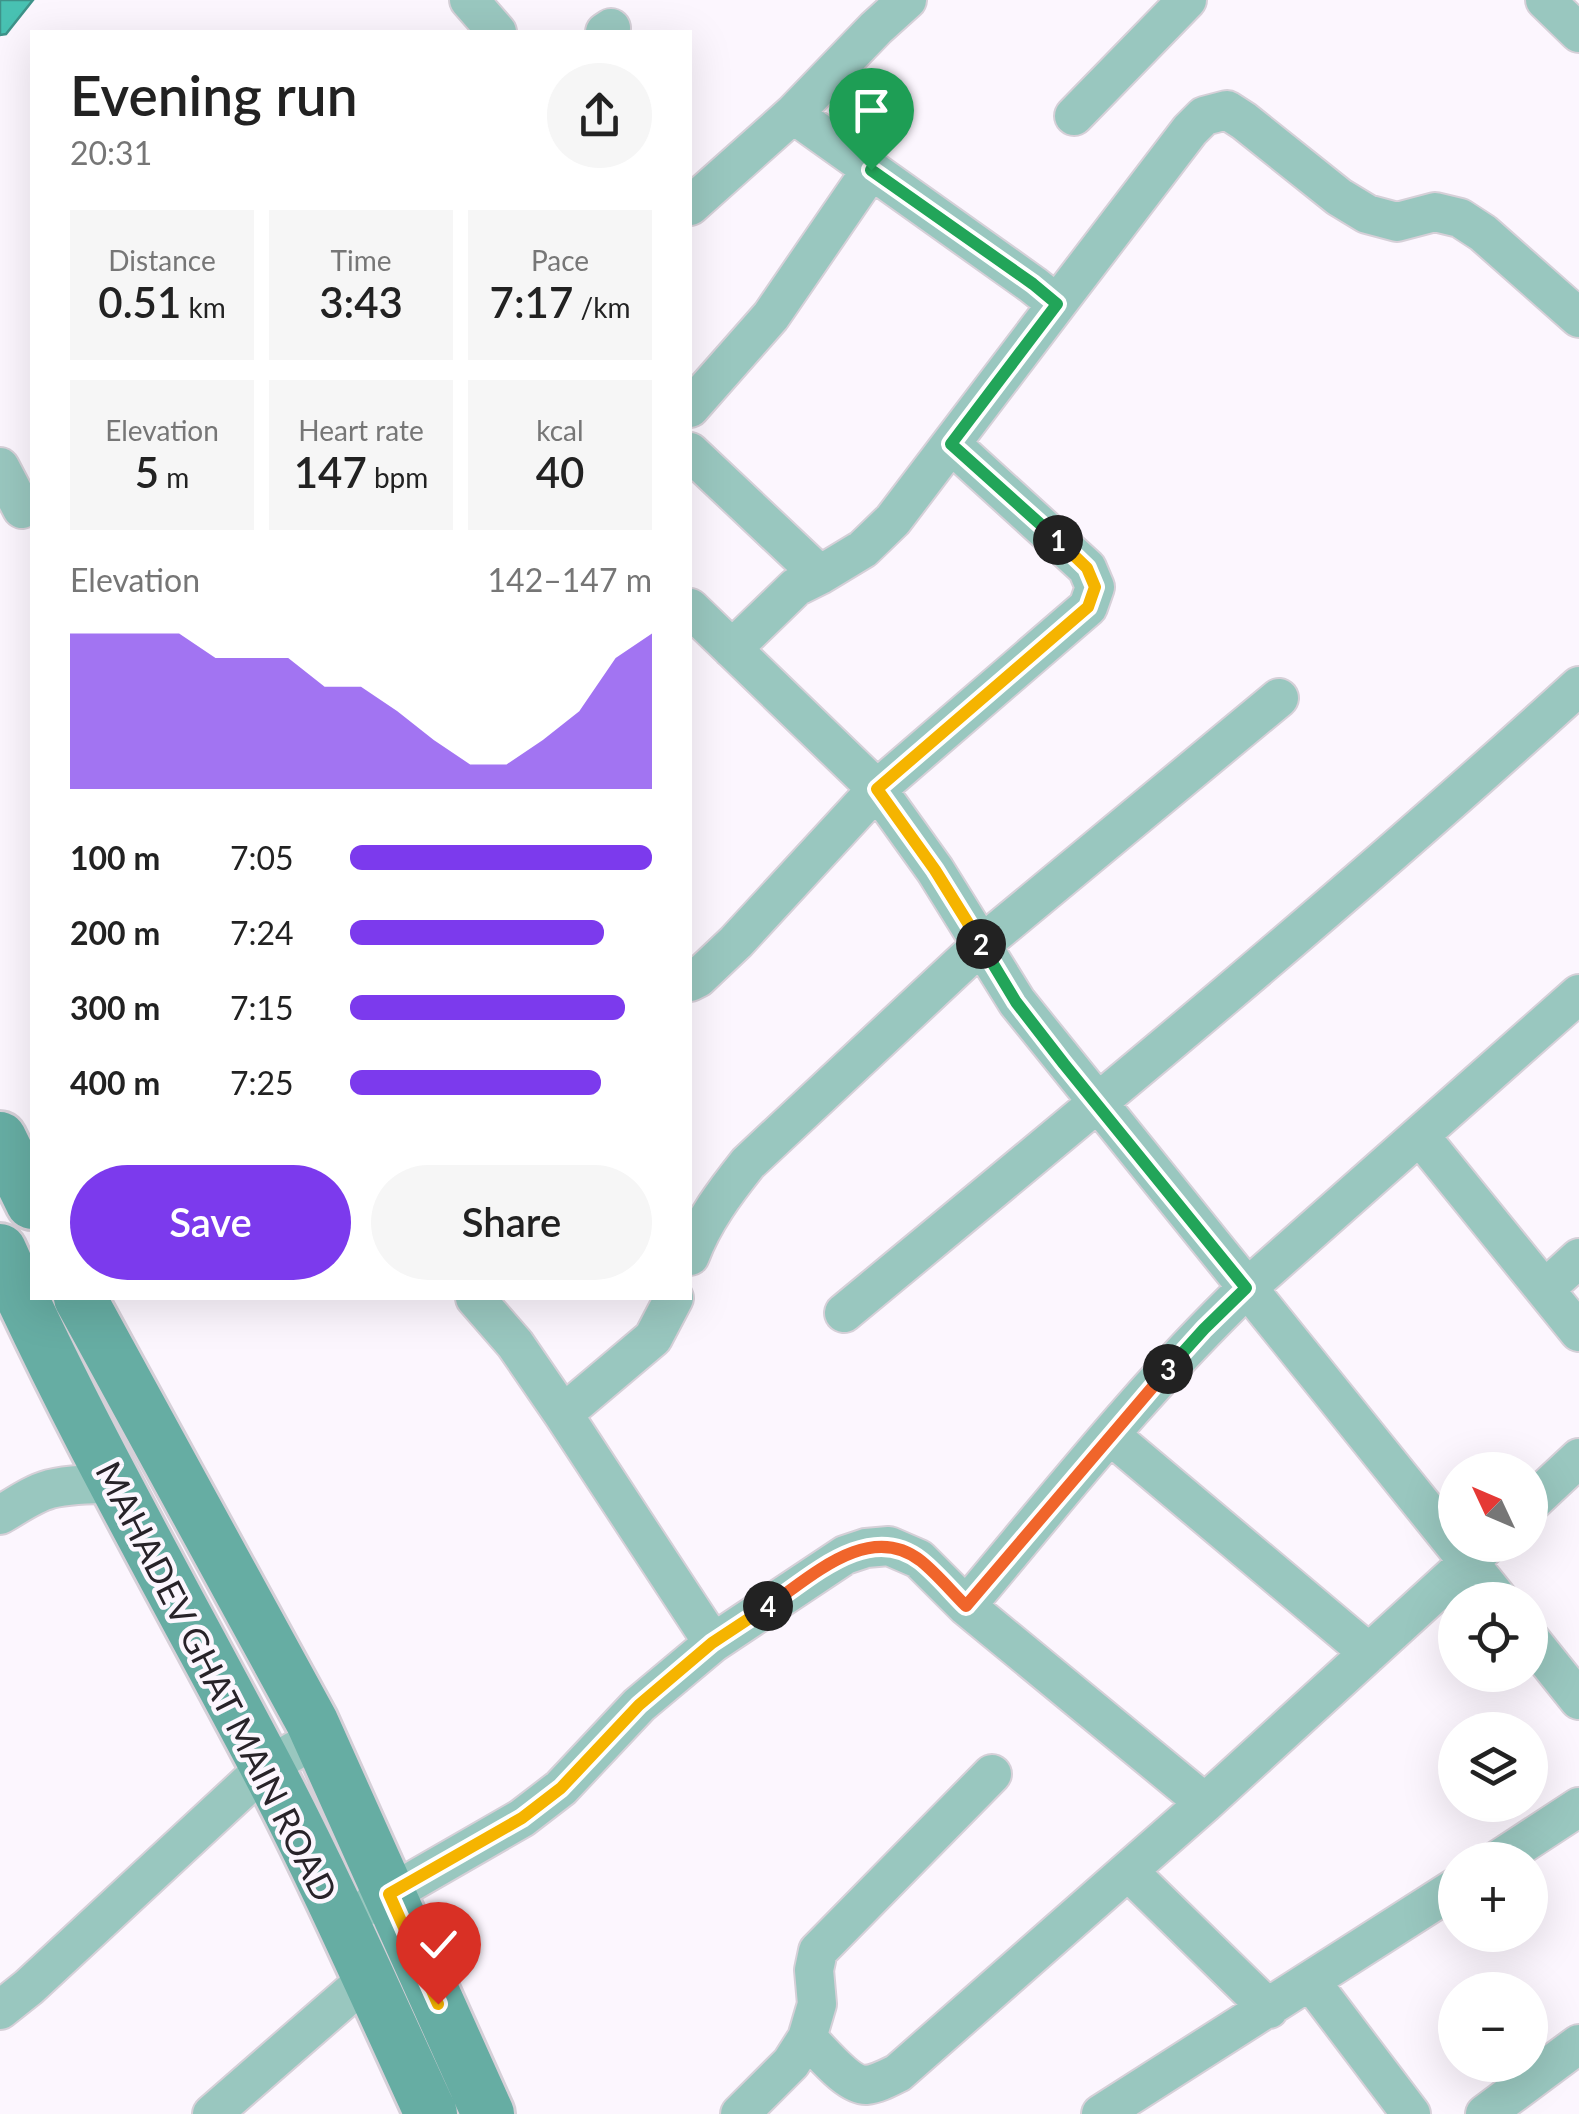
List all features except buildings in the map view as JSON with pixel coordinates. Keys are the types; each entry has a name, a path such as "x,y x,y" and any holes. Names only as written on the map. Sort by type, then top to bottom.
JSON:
{"street":[{"path":"469,0 495,30"},
{"path":"1074,116 1187,0"},
{"path":"1545,0 1579,33"},
{"path":"692,204 793,114 894,4"},
{"path":"732,649 796,586 863,548 893,520 1204,116 1227,110 1367,214 1397,222 1436,212 1460,218 1484,234 1579,318"},
{"path":"793,114 1057,304"},
{"path":"692,406 771,316 871,170"},
{"path":"692,981 736,942 877,789 1088,607 1095,587 1087,568 951,444"},
{"path":"692,454 820,575"},
{"path":"0,467 18,511"},
{"path":"692,610 877,789 935,870 1016,1002 1246,1288 1438,1509"},
{"path":"844,1314 1097,1104 1471,784 1579,686"},
{"path":"692,1251 700,1231 748,1164 981,945 1279,698"},
{"path":"966,1606 1204,1329 1579,994"},
{"path":"1420,1136 1579,1332"},
{"path":"0,1138 30,1199"},
{"name":"MAHADEV GHAT MAIN ROAD","path":"0,1250 16,1325 114,1484 266,1767 432,2114"},
{"path":"1546,1288 1579,1258"},
{"path":"16,1325 81,1300 319,1737 488,2114"},
{"path":"477,1300 515,1344 712,1643"},
{"path":"563,1414 653,1338 673,1300"},
{"path":"1110,1435 1370,1654"},
{"path":"1548,1487 1579,1458"},
{"path":"0,1515 50,1489 114,1484"},
{"path":"342,1923 522,1818 561,1788 639,1705 712,1643 845,1555 866,1548 888,1546 919,1559 966,1606 1205,1803"},
{"path":"808,2038 851,2080 863,2085 898,2073 1205,1803 1468,1562"},
{"path":"1548,1659 1578,1695"},
{"path":"0,2010 266,1767 319,1737"},
{"path":"740,2114 791,2064 808,2038 817,2004 814,1970 818,1951 992,1774"},
{"path":"1526,1842 1579,1808"},
{"path":"1128,1871 1270,2008"},
{"path":"1101,2114 1438,1899"},
{"path":"212,2114 368,1978"},
{"path":"1311,1982 1411,2114"},
{"path":"1485,2114 1579,2044"}],"shaded area":[{"path":"0,0 33,0 6,34 0,35"}],"route":[{"path":"438,2004 389,1894 522,1818 561,1788 639,1705 712,1643 845,1555 888,1546 919,1559 966,1606 1110,1435 1246,1288 1016,1002 935,870 877,789 1088,607 1095,587 1087,568 1075,555 951,444 1057,304 871,170"}]}
